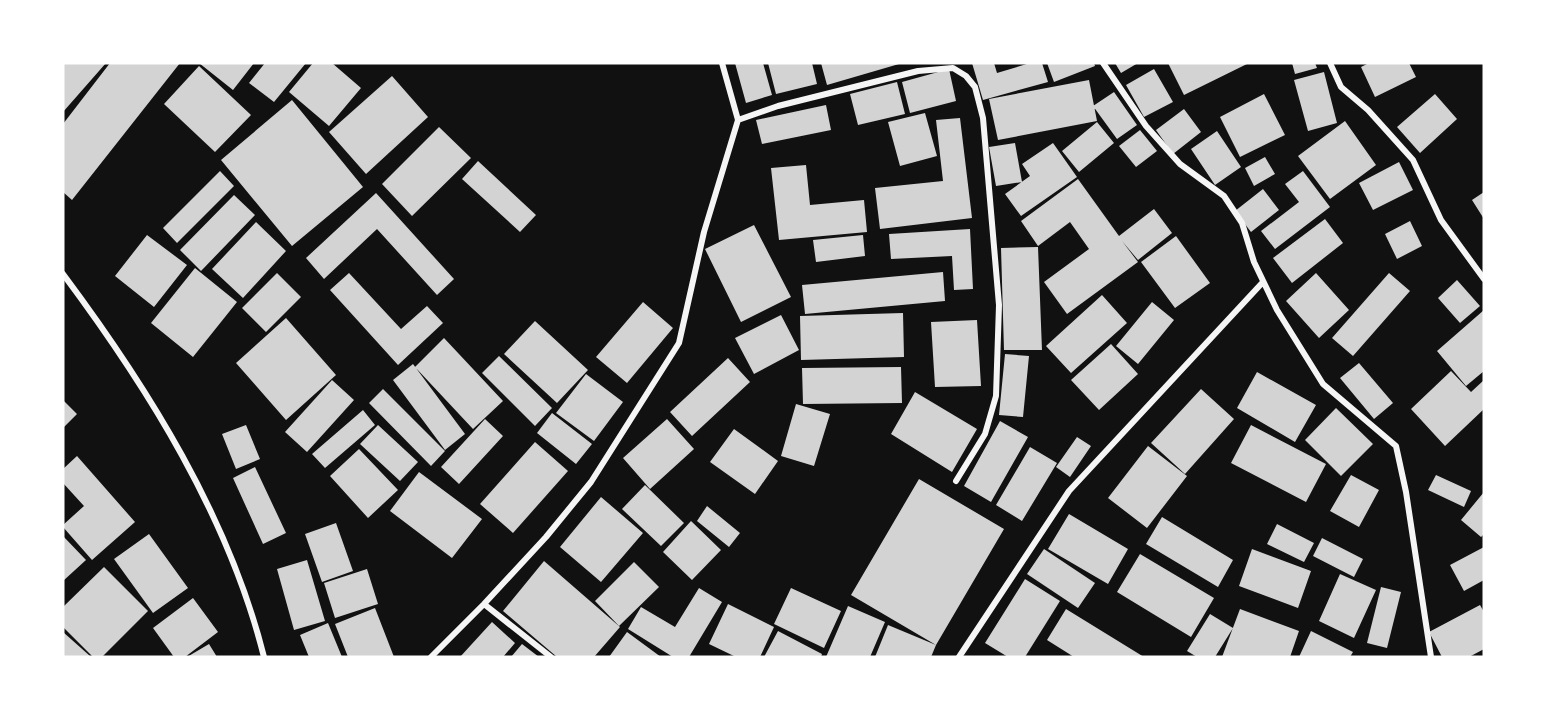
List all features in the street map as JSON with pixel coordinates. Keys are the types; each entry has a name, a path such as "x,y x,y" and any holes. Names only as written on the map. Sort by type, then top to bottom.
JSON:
{"street":[{"path":"431,657 546,537 591,482 678,343 704,232 738,120 722,63"},
{"path":"1103,63 1146,126 1180,165 1224,196 1242,223 1254,262 1277,310 1323,384 1396,446 1406,492 1431,657"},
{"path":"1330,63 1341,87 1368,110 1413,160 1441,220 1484,279"},
{"path":"738,120 778,106 918,71 953,68 966,76 975,87 983,118 999,305 996,396 985,434 956,481"},
{"path":"63,274 110,338 167,429 222,533 260,638 264,657"},
{"path":"959,657 1069,491 1263,282"},
{"path":"484,604 551,657"}],"building":[{"path":"63,63 106,63 63,112"},
{"path":"110,63 180,63 72,200 63,192 63,124"},
{"path":"199,63 254,63 233,90"},
{"path":"265,63 306,63 274,102 249,83"},
{"path":"313,63 332,63 361,88 329,126 289,92"},
{"path":"735,63 763,63 772,95 746,103"},
{"path":"768,63 812,63 817,84 776,94"},
{"path":"821,63 899,63 899,64 827,85"},
{"path":"972,63 994,63 997,73 1030,63 1042,63 1048,82 983,100"},
{"path":"1047,63 1094,63 1095,66 1054,82"},
{"path":"1115,63 1138,63 1121,73"},
{"path":"1168,63 1249,63 1184,95"},
{"path":"1292,63 1315,63 1317,68 1295,74"},
{"path":"1369,63 1409,63 1416,77 1375,97 1361,67"},
{"path":"199,66 251,115 215,152 164,104"},
{"path":"949,69 956,101 910,113 902,82"},
{"path":"1154,69 1173,102 1144,117 1126,85"},
{"path":"1324,72 1337,123 1308,131 1294,80"},
{"path":"392,76 428,117 366,174 329,132"},
{"path":"1089,80 1097,121 998,140 989,99"},
{"path":"897,82 905,114 858,125 850,94"},
{"path":"1114,92 1137,125 1117,139 1093,106"},
{"path":"1264,94 1285,135 1240,157 1220,117"},
{"path":"1435,94 1457,119 1420,153 1397,127"},
{"path":"292,100 363,187 292,246 221,160"},
{"path":"826,105 831,130 762,144 756,120"},
{"path":"1184,109 1201,132 1173,154 1156,130"},
{"path":"925,113 937,156 900,166 888,122"},
{"path":"960,118 972,218 880,229 875,188 943,181 936,120"},
{"path":"1345,121 1376,165 1330,199 1298,156"},
{"path":"1097,122 1114,143 1079,172 1062,151"},
{"path":"439,127 471,158 412,216 382,184"},
{"path":"1140,130 1157,151 1136,167 1119,146"},
{"path":"1217,131 1241,167 1215,185 1191,149"},
{"path":"1015,143 1022,182 996,186 989,147"},
{"path":"1053,143 1077,177 1021,216 1005,194 1030,176 1022,164"},
{"path":"1265,157 1275,174 1254,186 1245,168"},
{"path":"478,161 536,215 520,232 462,179"},
{"path":"1399,162 1413,190 1373,210 1359,183"},
{"path":"806,165 810,205 864,200 867,232 779,240 771,168"},
{"path":"220,171 234,186 177,243 163,228"},
{"path":"1303,171 1330,207 1275,249 1261,231 1299,202 1285,184"},
{"path":"1078,179 1119,236 1154,209 1172,233 1138,260 1122,241 1138,262 1067,314 1044,282 1089,249 1070,222 1038,246 1021,221"},
{"path":"1263,189 1279,210 1251,232 1235,211"},
{"path":"1484,192 1484,219 1472,200"},
{"path":"376,193 454,279 437,295 377,229 324,279 306,258"},
{"path":"234,195 255,215 201,271 180,250"},
{"path":"1325,219 1343,243 1292,283 1273,258"},
{"path":"1410,221 1422,246 1397,259 1385,234"},
{"path":"256,222 286,251 243,298 212,269"},
{"path":"754,225 791,297 741,322 705,249"},
{"path":"970,229 973,289 954,290 952,256 891,259 889,234"},
{"path":"147,235 187,265 154,307 115,276"},
{"path":"863,235 865,256 816,262 813,240"},
{"path":"1176,236 1210,283 1175,308 1141,262"},
{"path":"1038,247 1042,350 1004,350 1001,248"},
{"path":"195,268 237,302 193,357 151,323"},
{"path":"943,272 945,301 805,314 802,285"},
{"path":"277,273 301,297 266,332 242,308"},
{"path":"349,273 401,329 427,306 443,323 398,365 330,290"},
{"path":"1316,273 1349,310 1319,338 1286,301"},
{"path":"1389,273 1410,291 1353,356 1332,338"},
{"path":"1457,280 1480,306 1460,323 1438,298"},
{"path":"1102,295 1127,323 1071,373 1046,346"},
{"path":"643,302 673,328 627,383 596,357"},
{"path":"1152,302 1174,320 1138,364 1116,346"},
{"path":"1484,310 1484,371 1466,386 1437,351"},
{"path":"903,313 904,357 801,360 800,316"},
{"path":"781,315 799,350 754,374 735,338"},
{"path":"286,318 336,375 286,420 236,363"},
{"path":"977,320 981,386 935,387 931,322"},
{"path":"535,321 588,370 557,403 504,354"},
{"path":"444,338 503,401 473,429 415,367"},
{"path":"1111,344 1138,374 1099,410 1071,380"},
{"path":"1005,354 1029,356 1023,417 999,415"},
{"path":"499,356 552,408 535,426 482,373"},
{"path":"728,358 750,382 692,436 670,412"},
{"path":"1359,363 1393,403 1374,419 1340,378"},
{"path":"413,364 465,434 445,450 393,380"},
{"path":"901,367 902,403 803,404 802,368"},
{"path":"1451,371 1471,392 1484,380 1484,409 1445,446 1411,409"},
{"path":"1257,372 1316,405 1295,442 1237,408"},
{"path":"586,374 623,402 594,441 556,413"},
{"path":"332,380 354,400 307,452 285,432"},
{"path":"383,389 445,451 431,466 369,403"},
{"path":"1201,389 1234,419 1185,474 1151,443"},
{"path":"915,392 977,429 952,472 891,434"},
{"path":"63,400 77,414 63,428"},
{"path":"796,404 830,414 814,466 781,456"},
{"path":"1336,408 1373,444 1341,476 1305,440"},
{"path":"363,410 375,425 325,468 312,454"},
{"path":"552,413 592,444 576,464 537,433"},
{"path":"485,419 503,436 459,484 441,467"},
{"path":"667,419 694,449 650,489 623,458"},
{"path":"1000,421 1028,437 991,502 964,486"},
{"path":"246,425 260,459 236,469 222,434"},
{"path":"378,425 418,462 400,481 360,444"},
{"path":"1251,425 1326,464 1306,502 1231,463"},
{"path":"734,429 778,461 755,494 710,462"},
{"path":"1077,437 1091,446 1070,477 1056,467"},
{"path":"535,442 568,471 513,533 480,504"},
{"path":"1148,446 1187,476 1147,528 1108,498"},
{"path":"1030,447 1057,463 1022,521 996,505"},
{"path":"359,449 398,490 368,518 330,476"},
{"path":"77,456 135,522 92,560 63,527 84,506 63,483 63,469"},
{"path":"255,467 286,533 263,544 233,478"},
{"path":"419,472 482,519 452,558 390,511"},
{"path":"1351,475 1379,490 1359,527 1330,511"},
{"path":"1436,475 1471,491 1464,507 1428,490"},
{"path":"919,479 1004,529 936,645 851,595"},
{"path":"645,485 684,523 661,546 622,509"},
{"path":"1484,492 1484,534 1481,537 1461,520"},
{"path":"601,497 643,533 601,582 560,547"},
{"path":"707,506 740,533 729,547 697,521"},
{"path":"1069,514 1128,549 1108,584 1048,549"},
{"path":"1162,517 1233,560 1218,587 1146,544"},
{"path":"691,521 721,550 692,580 663,552"},
{"path":"336,523 353,571 322,582 305,534"},
{"path":"1277,524 1314,543 1304,562 1267,544"},
{"path":"149,534 188,588 153,613 114,559"},
{"path":"63,536 86,560 63,581"},
{"path":"1322,538 1363,559 1354,577 1313,556"},
{"path":"1484,547 1484,580 1464,591 1450,565"},
{"path":"1044,549 1095,583 1078,608 1027,574"},
{"path":"1252,549 1311,571 1298,608 1239,586"},
{"path":"1140,554 1214,598 1191,637 1117,592"},
{"path":"307,560 325,621 294,630 277,569"},
{"path":"544,561 620,627 594,657 557,657 503,611"},
{"path":"634,562 659,587 619,626 595,601"},
{"path":"104,567 148,611 102,657 93,657 63,627 63,607"},
{"path":"367,569 378,604 335,618 324,583"},
{"path":"1340,574 1376,590 1354,638 1319,621"},
{"path":"1025,579 1060,601 1025,657 1008,657 985,643"},
{"path":"1381,587 1401,592 1387,648 1367,643"},
{"path":"699,588 722,602 689,657 673,657 628,629 641,607 675,627"},
{"path":"791,588 841,611 824,648 774,624"},
{"path":"193,598 218,632 185,657 174,657 153,628"},
{"path":"728,604 774,627 760,657 736,657 709,644"},
{"path":"1480,605 1484,612 1484,649 1469,657 1442,657 1429,632"},
{"path":"848,606 885,622 870,657 826,657"},
{"path":"375,608 394,657 348,657 335,624"},
{"path":"1066,609 1144,657 1074,657 1047,640"},
{"path":"1240,609 1299,631 1290,657 1222,657"},
{"path":"1210,614 1233,628 1215,657 1197,657 1187,651"},
{"path":"492,622 515,643 503,657 460,657"},
{"path":"328,623 342,657 309,657 300,635"},
{"path":"888,625 936,645 931,657 875,657"},
{"path":"778,631 822,654 821,657 764,657"},
{"path":"1311,631 1353,652 1350,657 1299,657"},
{"path":"63,632 90,656 63,657"},
{"path":"627,632 661,657 609,657"},
{"path":"209,644 217,657 187,657"},
{"path":"522,644 539,657 511,657"}]}
